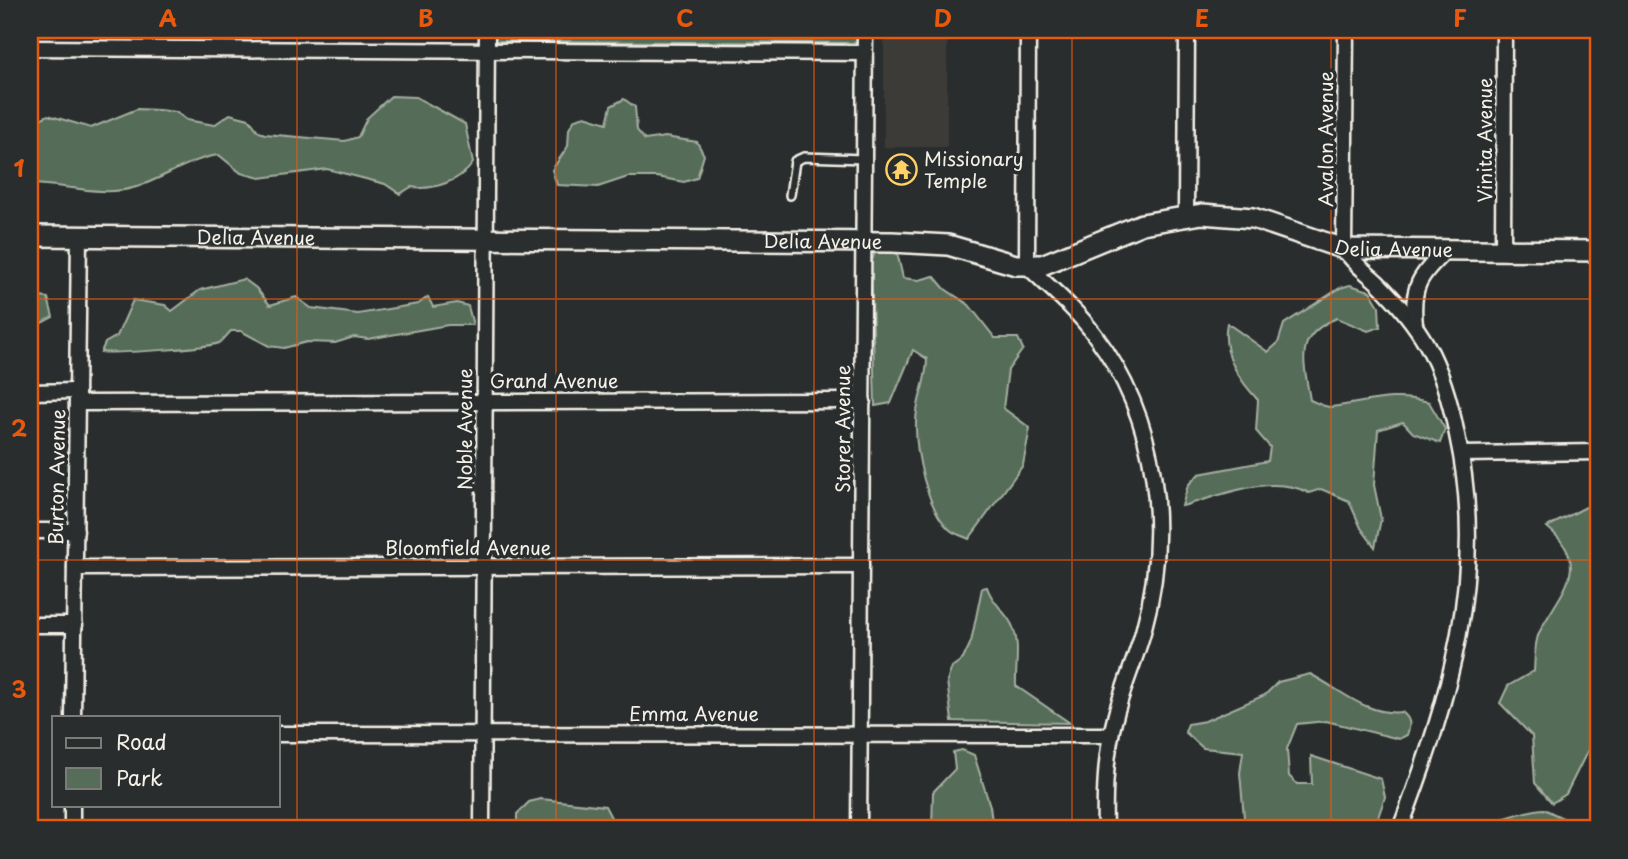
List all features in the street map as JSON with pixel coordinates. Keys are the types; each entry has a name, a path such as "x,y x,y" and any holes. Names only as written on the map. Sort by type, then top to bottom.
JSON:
{"street":[{"name":"Noble Avenue","path":"482,829 487,30"},
{"name":"Storer Avenue","path":"859,829 865,30"},
{"path":"1028,30 1027,266 1084,321 1110,357 1134,404 1153,471 1158,520 1156,574 1142,634 1111,735 1105,779 1105,829"},
{"path":"1186,216 1187,30"},
{"name":"Avalon Avenue","path":"1344,248 1346,30"},
{"name":"Vinita Avenue","path":"1503,250 1504,30"},
{"path":"30,48 865,53"},
{"name":"Delia Avenue","path":"30,236 863,242 948,245 1027,266 1063,258 1142,224 1202,214 1253,218 1344,248 1598,251"},
{"name":"Burton Avenue","path":"73,716 79,237"},
{"path":"1344,248 1353,262 1384,290 1415,327 1437,366 1461,454 1468,512 1468,562 1460,639 1433,738 1400,829"},
{"path":"1415,327 1414,302 1419,280 1446,250"},
{"name":"Grand Avenue","path":"30,392 77,397 863,401"},
{"path":"1461,454 1598,452"},
{"path":"30,531 76,531"},
{"name":"Bloomfield Avenue","path":"75,568 861,566"},
{"path":"30,625 75,625"},
{"name":"Emma Avenue","path":"280,734 1111,735"},
{"path":"72,806 72,829"}],"lane":[{"path":"790,195 795,161 804,157 864,159"}],"shaded area":[{"path":"884,30 947,30 947,147 884,147"}],"green space":[{"path":"495,30 858,30 858,43 495,41"},
{"path":"391,96 416,97 465,124 473,163 468,169 454,180 437,186 411,187 400,194 385,184 327,169 260,178 241,173 219,155 197,161 133,188 120,190 95,191 30,184 30,124 48,115 91,128 137,109 176,112 187,120 214,125 230,114 249,119 259,132 265,134 345,141 358,137 367,118"},
{"path":"624,99 635,107 637,130 645,140 665,137 697,142 704,155 697,178 684,182 657,177 628,177 598,187 557,185 552,170 568,146 569,129 575,119 585,116 607,123 611,106"},
{"path":"896,248 903,278 919,280 934,276 945,289 969,305 995,338 1018,338 1023,349 1008,370 1003,408 1030,428 1023,465 969,539 951,531 941,520 934,508 920,464 916,414 927,359 913,350 891,403 875,406 871,264 875,252"},
{"path":"244,279 256,288 270,305 296,297 311,308 358,314 418,304 428,297 433,307 457,303 468,306 473,325 448,325 368,339 354,337 335,343 307,342 284,348 269,346 241,331 231,331 220,342 211,345 101,352 105,343 117,336 133,300 165,305 172,311 200,290"},
{"path":"1350,285 1370,291 1379,306 1380,327 1368,331 1337,318 1313,333 1305,351 1304,362 1310,400 1331,407 1390,398 1429,402 1445,429 1440,443 1413,433 1403,422 1378,430 1374,485 1381,519 1375,547 1361,528 1349,501 1321,489 1309,493 1294,487 1262,486 1229,492 1182,506 1188,485 1199,474 1268,461 1270,447 1256,431 1258,400 1233,365 1227,344 1227,323 1268,352 1278,343 1284,324 1340,288"},
{"path":"30,296 48,298 53,317 30,329"},
{"path":"1586,507 1598,514 1598,730 1566,794 1552,803 1535,783 1532,736 1500,703 1508,686 1534,671 1535,647 1539,633 1568,580 1571,567 1569,555 1561,541 1547,527"},
{"path":"987,587 1015,632 1016,686 1070,723 952,721 947,681 952,667 963,659 971,642 982,588"},
{"path":"1310,674 1365,706 1402,712 1409,720 1407,735 1399,739 1326,721 1297,724 1287,749 1289,776 1297,784 1312,784 1311,756 1381,779 1385,797 1374,829 1245,829 1240,773 1243,752 1203,748 1185,732 1188,724 1205,721 1265,695 1278,682"},
{"path":"962,750 974,755 990,806 993,829 932,829 933,792 955,769 953,752"},
{"path":"541,799 605,806 617,829 517,829 517,814 529,802"},
{"path":"1544,809 1571,822 1573,829 1484,829 1480,823 1528,811"}],"place":[{"name":"Missionary Temple","path":"901,170"}]}
